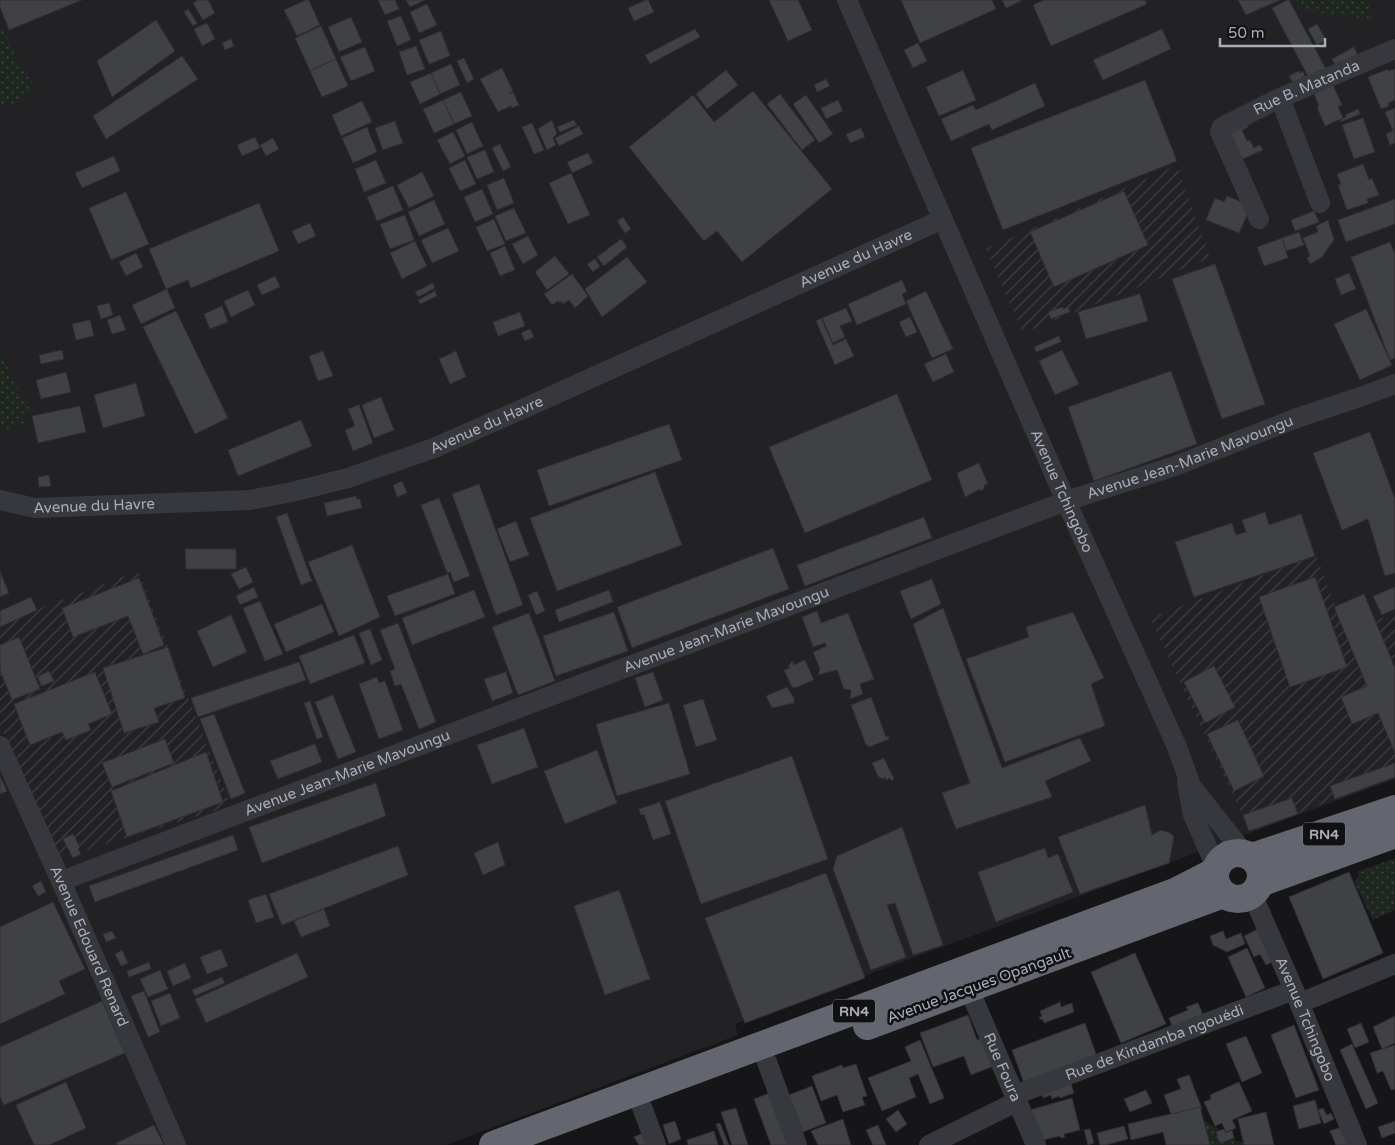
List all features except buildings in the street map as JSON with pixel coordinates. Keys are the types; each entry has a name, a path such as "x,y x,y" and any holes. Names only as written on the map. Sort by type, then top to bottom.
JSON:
{"highway":[{"name":"RN4","path":"1395,809 1248,855 1233,852 1222,857 1218,878 1230,898 1246,898 1256,888 1395,834"},
{"path":"1248,855 1260,868 1256,888"},
{"name":"RN4","path":"493,1145 1176,891 1218,878"},
{"name":"Avenue Jacques Opangault","path":"536,1145 969,989 1218,878"}],"street":[{"name":"Avenue Tchingobo","path":"847,0 1191,786 1248,855"},
{"name":"Rue B. Matanda","path":"1259,218 1220,130 1225,125 1280,98 1395,49"},
{"path":"1280,98 1320,203"},
{"name":"Avenue du Havre","path":"0,500 35,508 250,500 298,491 348,478 434,448 943,219"},
{"name":"Avenue Jean-Marie Mavoungu","path":"61,881 1066,501 1175,466 1297,418 1395,384"},
{"name":"Avenue Edouard Renard","path":"0,746 176,1145"},
{"name":"Avenue Tchingobo","path":"1182,762 1193,815 1218,878"},
{"name":"Avenue Tchingobo","path":"1256,888 1297,997 1357,1145"},
{"name":"Rue de Kindamba ngouédi","path":"929,1145 1016,1098 1297,997 1395,964"},
{"name":"Rue Foura","path":"969,989 1036,1145"},
{"path":"767,1062 797,1145"},
{"path":"642,1107 656,1145"}],"shaded area":[{"path":"0,0 1395,0 1395,779 735,1024 738,1035 446,1145 0,1145"},
{"path":"1295,0 1367,0 1375,20 1299,10"},
{"path":"0,22 19,63 35,87 21,101 0,108"},
{"path":"1177,165 1210,258 1023,333 986,249"},
{"path":"0,350 15,385 30,405 24,424 7,430 0,430"},
{"path":"1316,555 1338,612 1375,621 1395,613 1395,776 1250,832 1150,618"},
{"path":"138,571 231,806 59,858 0,724 0,623"},
{"path":"1395,858 1395,910 1373,920 1354,881 1359,877 1357,872"},
{"path":"1188,1110 1237,1141 1250,1145 1185,1145"}]}
